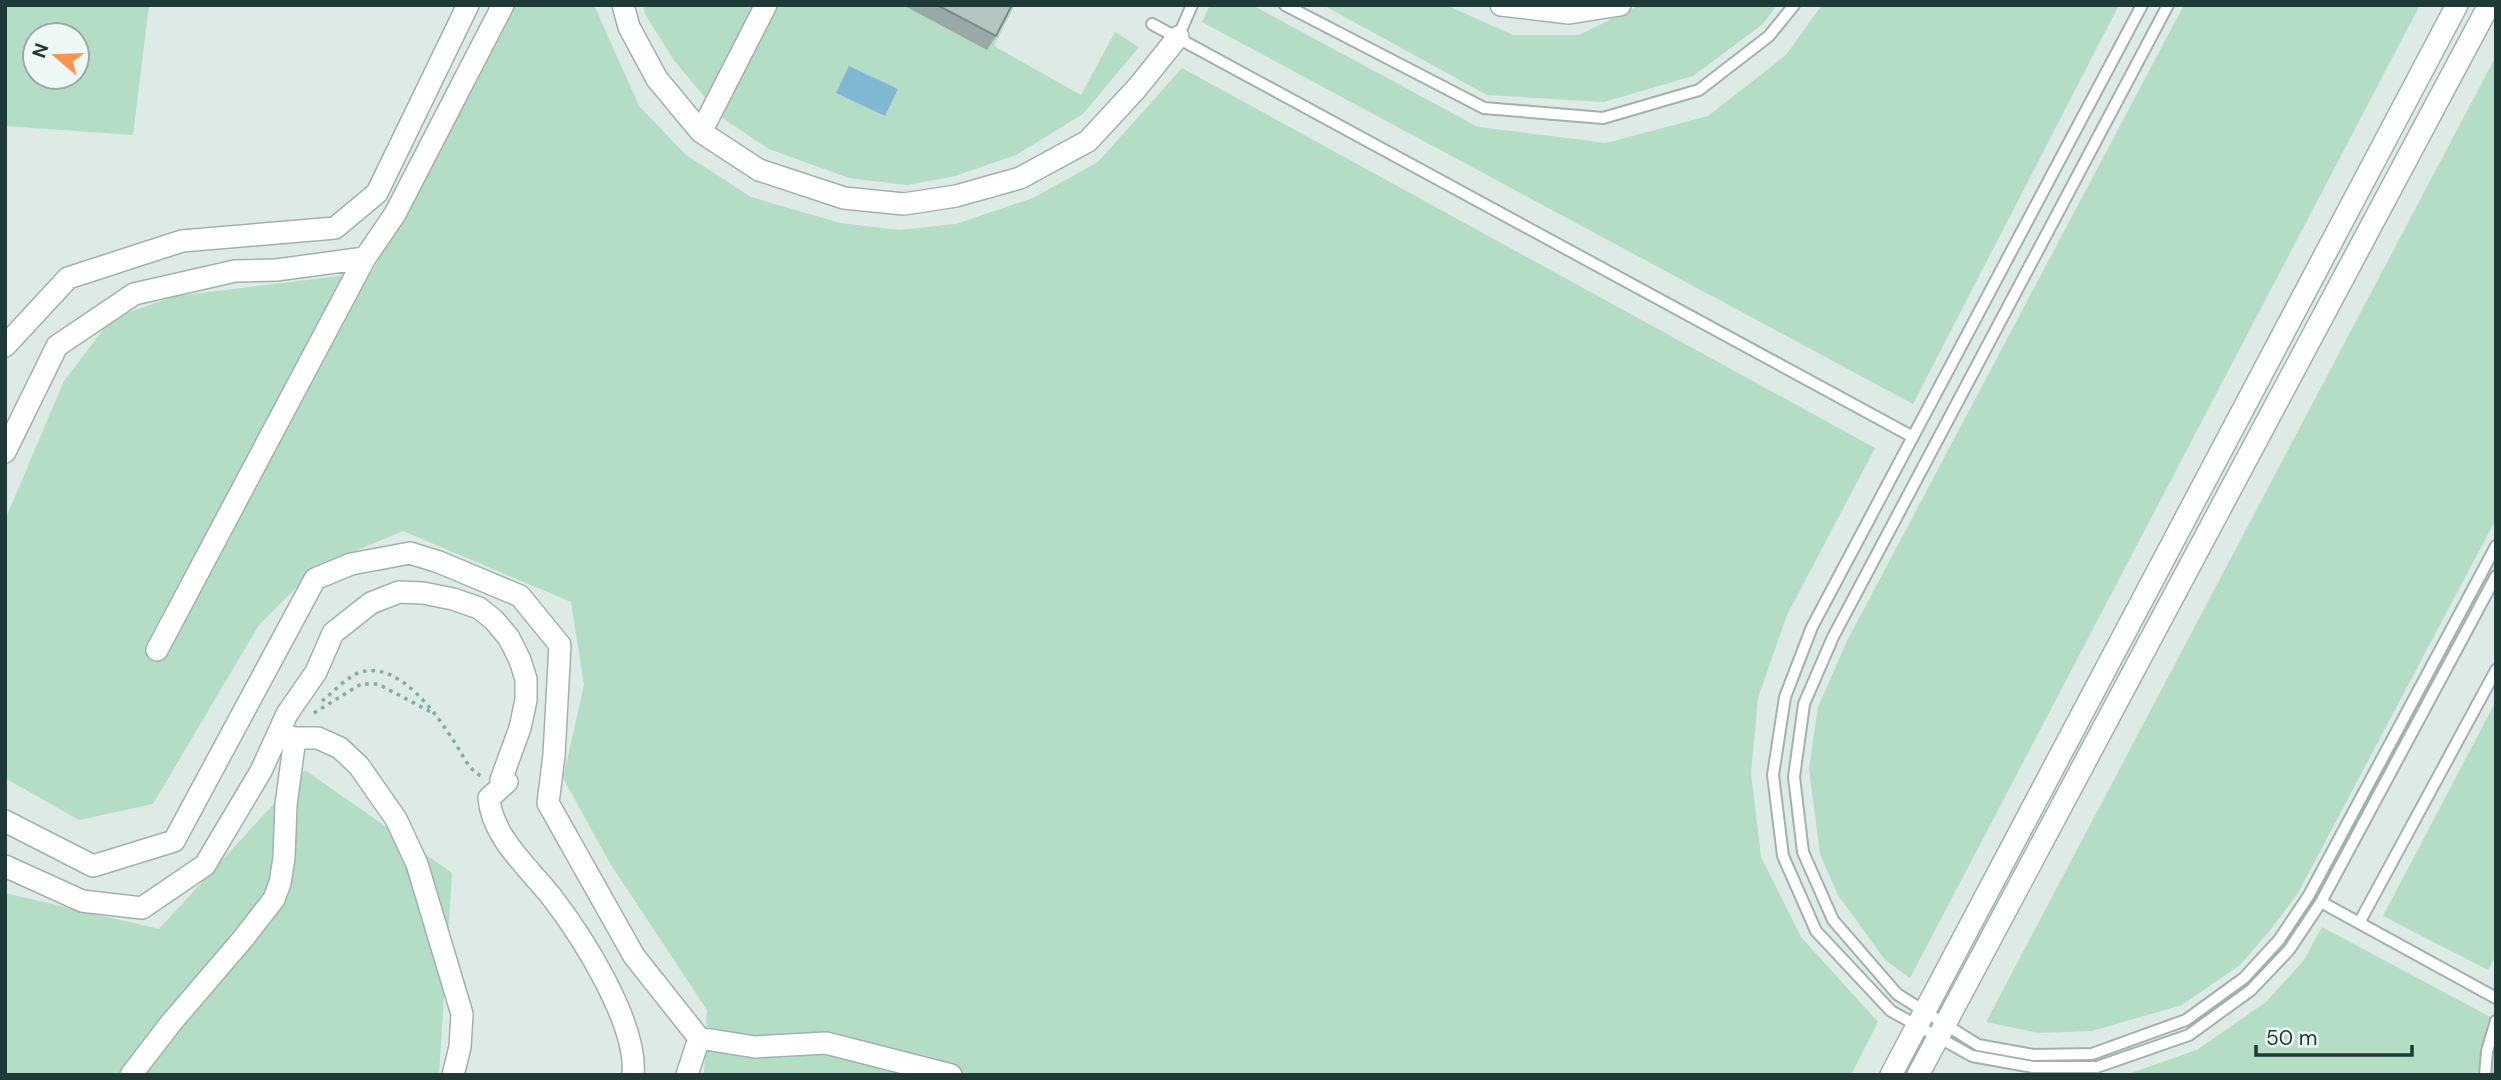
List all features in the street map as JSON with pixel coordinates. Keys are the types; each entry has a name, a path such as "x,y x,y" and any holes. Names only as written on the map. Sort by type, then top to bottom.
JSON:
{"street":[{"path":"5,346 68,278 182,241 335,228 377,193 468,5"},
{"path":"157,650 365,258 395,215 503,5"},
{"path":"623,5 629,27 657,79 702,132 759,170 844,198 904,204 956,196 1020,178 1088,141 1178,37"},
{"path":"702,132 766,5"},
{"path":"1501,5 1569,13 1620,5"},
{"path":"1891,1075 2457,5"},
{"path":"1918,1075 2489,5"},
{"path":"5,452 57,346 134,294 235,271 276,270 365,258"},
{"path":"5,821 93,866 174,841 315,579 351,564 410,553 439,562 520,596 560,645 554,755 548,803 634,956 699,1038 755,1047 827,1043 951,1075"},
{"path":"131,1075 170,1023 274,899 284,858 288,731 286,714 316,672 333,633 371,603 399,592 453,598 479,608 494,620 509,638 520,660 526,679 526,700 520,728 502,780 507,782 489,798 490,810 512,849 552,898 607,986 631,1045 633,1075"},
{"path":"5,866 82,901 142,908 205,865 288,731"},
{"path":"288,731 318,738 340,748 359,766 396,819 417,864 462,1014 460,1047 453,1075"},
{"path":"687,1075 699,1038"}],"lane":[{"path":"1178,37 1192,5"},
{"path":"1285,5 1484,108 1603,118 1699,90 1769,36 1794,5"},
{"path":"2142,5 1812,627 1785,696 1773,775 1783,856 1816,931 1891,1011 1921,1018 1941,1031 1978,1045 2034,1055 2092,1054 2186,1020 2244,978 2279,940 2309,895 2496,546"},
{"path":"2168,5 1833,637 1804,705 1794,777 1803,852 1833,920 1921,1018 1972,1056 2033,1067 2097,1067 2189,1035 2251,990 2289,950 2321,902 2496,576"},
{"path":"1152,24 1913,437"},
{"path":"2360,923 2496,670"},
{"path":"2321,902 2496,998"},
{"path":"2484,1075 2487,1051 2496,1021"}],"path":[{"path":"288,731 353,676 364,671 393,676 420,697 456,744 468,766 479,775 507,782"},
{"path":"288,731 361,684 378,684 434,714"}],"green space":[{"path":"5,5 149,5 133,135 5,126"},
{"path":"512,5 594,5 639,106 686,155 751,197 840,223 899,230 956,224 1033,198 1098,162 1182,68 1875,448 1787,615 1758,698 1751,773 1761,857 1801,937 1878,1022 1851,1075 704,1075 707,1010 611,865 563,778 584,685 571,602 403,531 317,567 259,625 153,804 79,820 5,778 5,520 64,381 112,318 176,296 372,272"},
{"path":"643,5 1015,5 994,46 1081,95 1115,32 1139,47 1083,114 1016,155 955,176 907,185 849,178 769,149 721,117 673,59 645,14"},
{"path":"1210,5 1252,5 1478,127 1606,143 1708,116 1786,55 1822,5 2119,5 1913,404 1202,22"},
{"path":"1323,5 1446,5 1513,35 1579,35 1640,5 1777,5 1763,24 1693,76 1604,102 1487,95"},
{"path":"2184,5 2420,5 1910,978 1885,960 1838,895 1820,854 1809,769 1818,707 1847,641"},
{"path":"2496,56 2496,519 2298,893 2240,965 2182,1005 2092,1031 2039,1033 1986,1022"},
{"path":"2496,701 2496,955 2488,970 2383,916"},
{"path":"305,770 452,873 439,1075 5,1075 5,893 159,929"},
{"path":"2322,927 2496,1020 2496,1075 2125,1075 2197,1050 2266,1002 2304,960"}],"water":[{"path":"849,66 898,89 885,116 836,93"}],"building":[{"path":"937,5 1012,5 996,36"}]}
